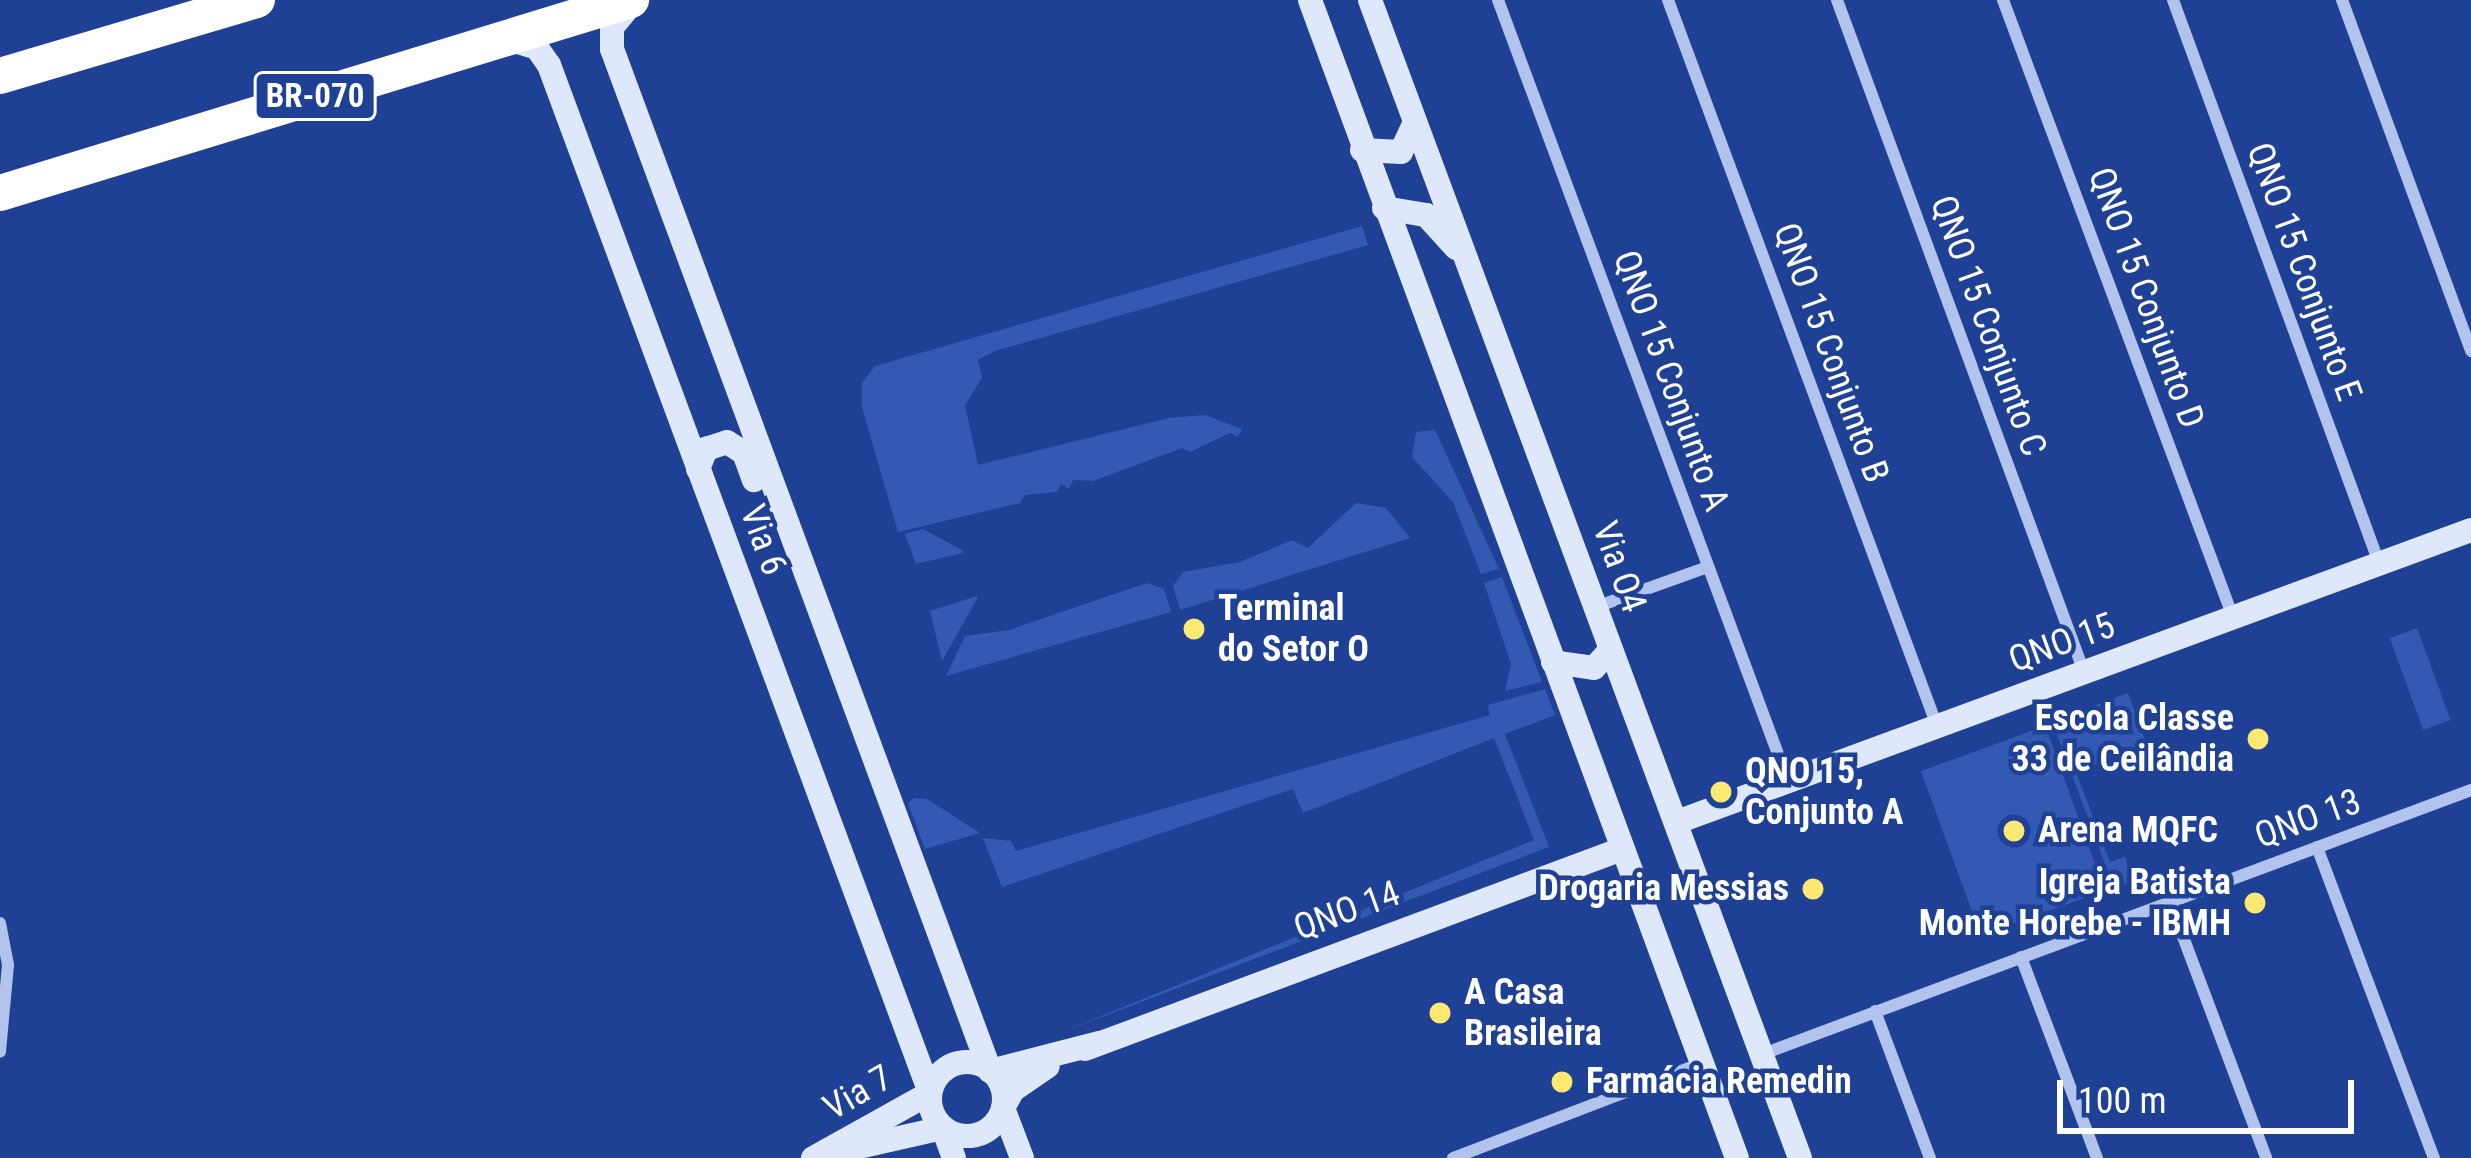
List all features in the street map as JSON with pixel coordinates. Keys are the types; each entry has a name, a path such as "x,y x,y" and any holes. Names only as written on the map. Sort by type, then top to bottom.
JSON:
{"highway":[{"path":"0,76 256,0"},
{"name":"BR-070","path":"0,193 632,0"}],"main road":[{"name":"Via 6","path":"632,0 613,27 611,49 990,1070"},
{"path":"1310,0 1738,1158"},
{"name":"Via O4","path":"1370,0 1800,1158"},
{"name":"Via 6","path":"503,38 537,48 549,65 930,1093"},
{"path":"1362,150 1401,152 1415,122"},
{"path":"1384,208 1426,215 1468,265"},
{"path":"698,470 712,445 744,453 796,592 833,650"},
{"name":"QNO 15","path":"1677,822 2471,530"},
{"path":"1553,662 1594,668 1610,650"},
{"name":"QNO 14","path":"1003,1108 1031,1074 1099,1043 1622,849"},
{"name":"QNO 14","path":"990,1070 1099,1043"},
{"path":"954,1158 930,1093 954,1065 990,1070 1022,1158"},
{"name":"Via 7","path":"818,1156 930,1093"},
{"path":"943,1128 978,1135 1003,1108"},
{"name":"Via 7","path":"818,1156 943,1128"}],"street":[{"name":"QNO 15 Conjunto A","path":"1498,0 1788,783"},
{"name":"QNO 15 Conjunto B","path":"1668,0 1937,728"},
{"name":"QNO 15 Conjunto C","path":"1837,0 2084,674"},
{"name":"QNO 15 Conjunto D","path":"2003,0 2234,617"},
{"name":"QNO 15 Conjunto E","path":"2174,0 2379,564"},
{"path":"2342,0 2471,350"},
{"path":"1595,607 1708,567"},
{"path":"2468,791 2471,810"},
{"name":"QNO 13","path":"1762,1055 2468,791"},
{"path":"2317,848 2434,1158"},
{"path":"2170,902 2266,1158"},
{"path":"0,923 8,965 0,1052"},
{"path":"2021,957 2098,1158"},
{"path":"1875,1011 1930,1158"},
{"path":"1453,1158 1702,1063"}],"shaded area":[{"path":"1362,226 1368,245 995,351 978,360 982,378 965,405 978,465 1169,418 1205,415 1242,429 1238,437 1230,433 1190,452 1182,448 1093,481 1073,480 1069,489 1061,484 1057,492 1025,495 1020,503 898,532 862,407 862,383 875,366"},
{"path":"1434,430 1499,569 1481,574 1453,502 1412,457 1416,432"},
{"path":"1356,503 1386,508 1410,538 1180,610 1173,586 1183,572 1240,562 1292,540 1308,548"},
{"path":"923,529 963,553 916,564 905,534"},
{"path":"1502,577 1542,682 1505,691 1511,664 1484,583"},
{"path":"1147,583 1164,589 1171,612 946,676 965,636 1009,630"},
{"path":"977,599 942,661 930,611"},
{"path":"2417,628 2451,720 2423,730 2390,638"},
{"path":"1545,689 1555,715 1505,734 1549,847 1057,1034 1534,840 1494,738 1303,813 1293,789 1002,887 983,838 1011,841 1016,851 1490,715 1488,705"},
{"path":"2128,693 2147,745 2076,772 2110,862 2125,857 2133,881 2114,888 2052,721"},
{"name":"Arena MQFC","path":"2045,726 2105,890 1981,936 1921,771"},
{"path":"914,798 927,799 980,833 925,849 908,803"}],"place":[{"name":"Terminal do Setor O","path":"1194,629"},
{"name":"Escola Classe 33 de Ceilândia","path":"2258,739"},
{"name":"QNO 15, Conjunto A","path":"1721,792"},
{"name":"Arena MQFC","path":"2014,831"},
{"name":"Drogaria Messias","path":"1813,889"},
{"name":"Igreja Batista Monte Horebe - IBMH","path":"2255,903"},
{"name":"A Casa Brasileira","path":"1440,1013"},
{"name":"Farmácia Remedin","path":"1562,1082"}]}
